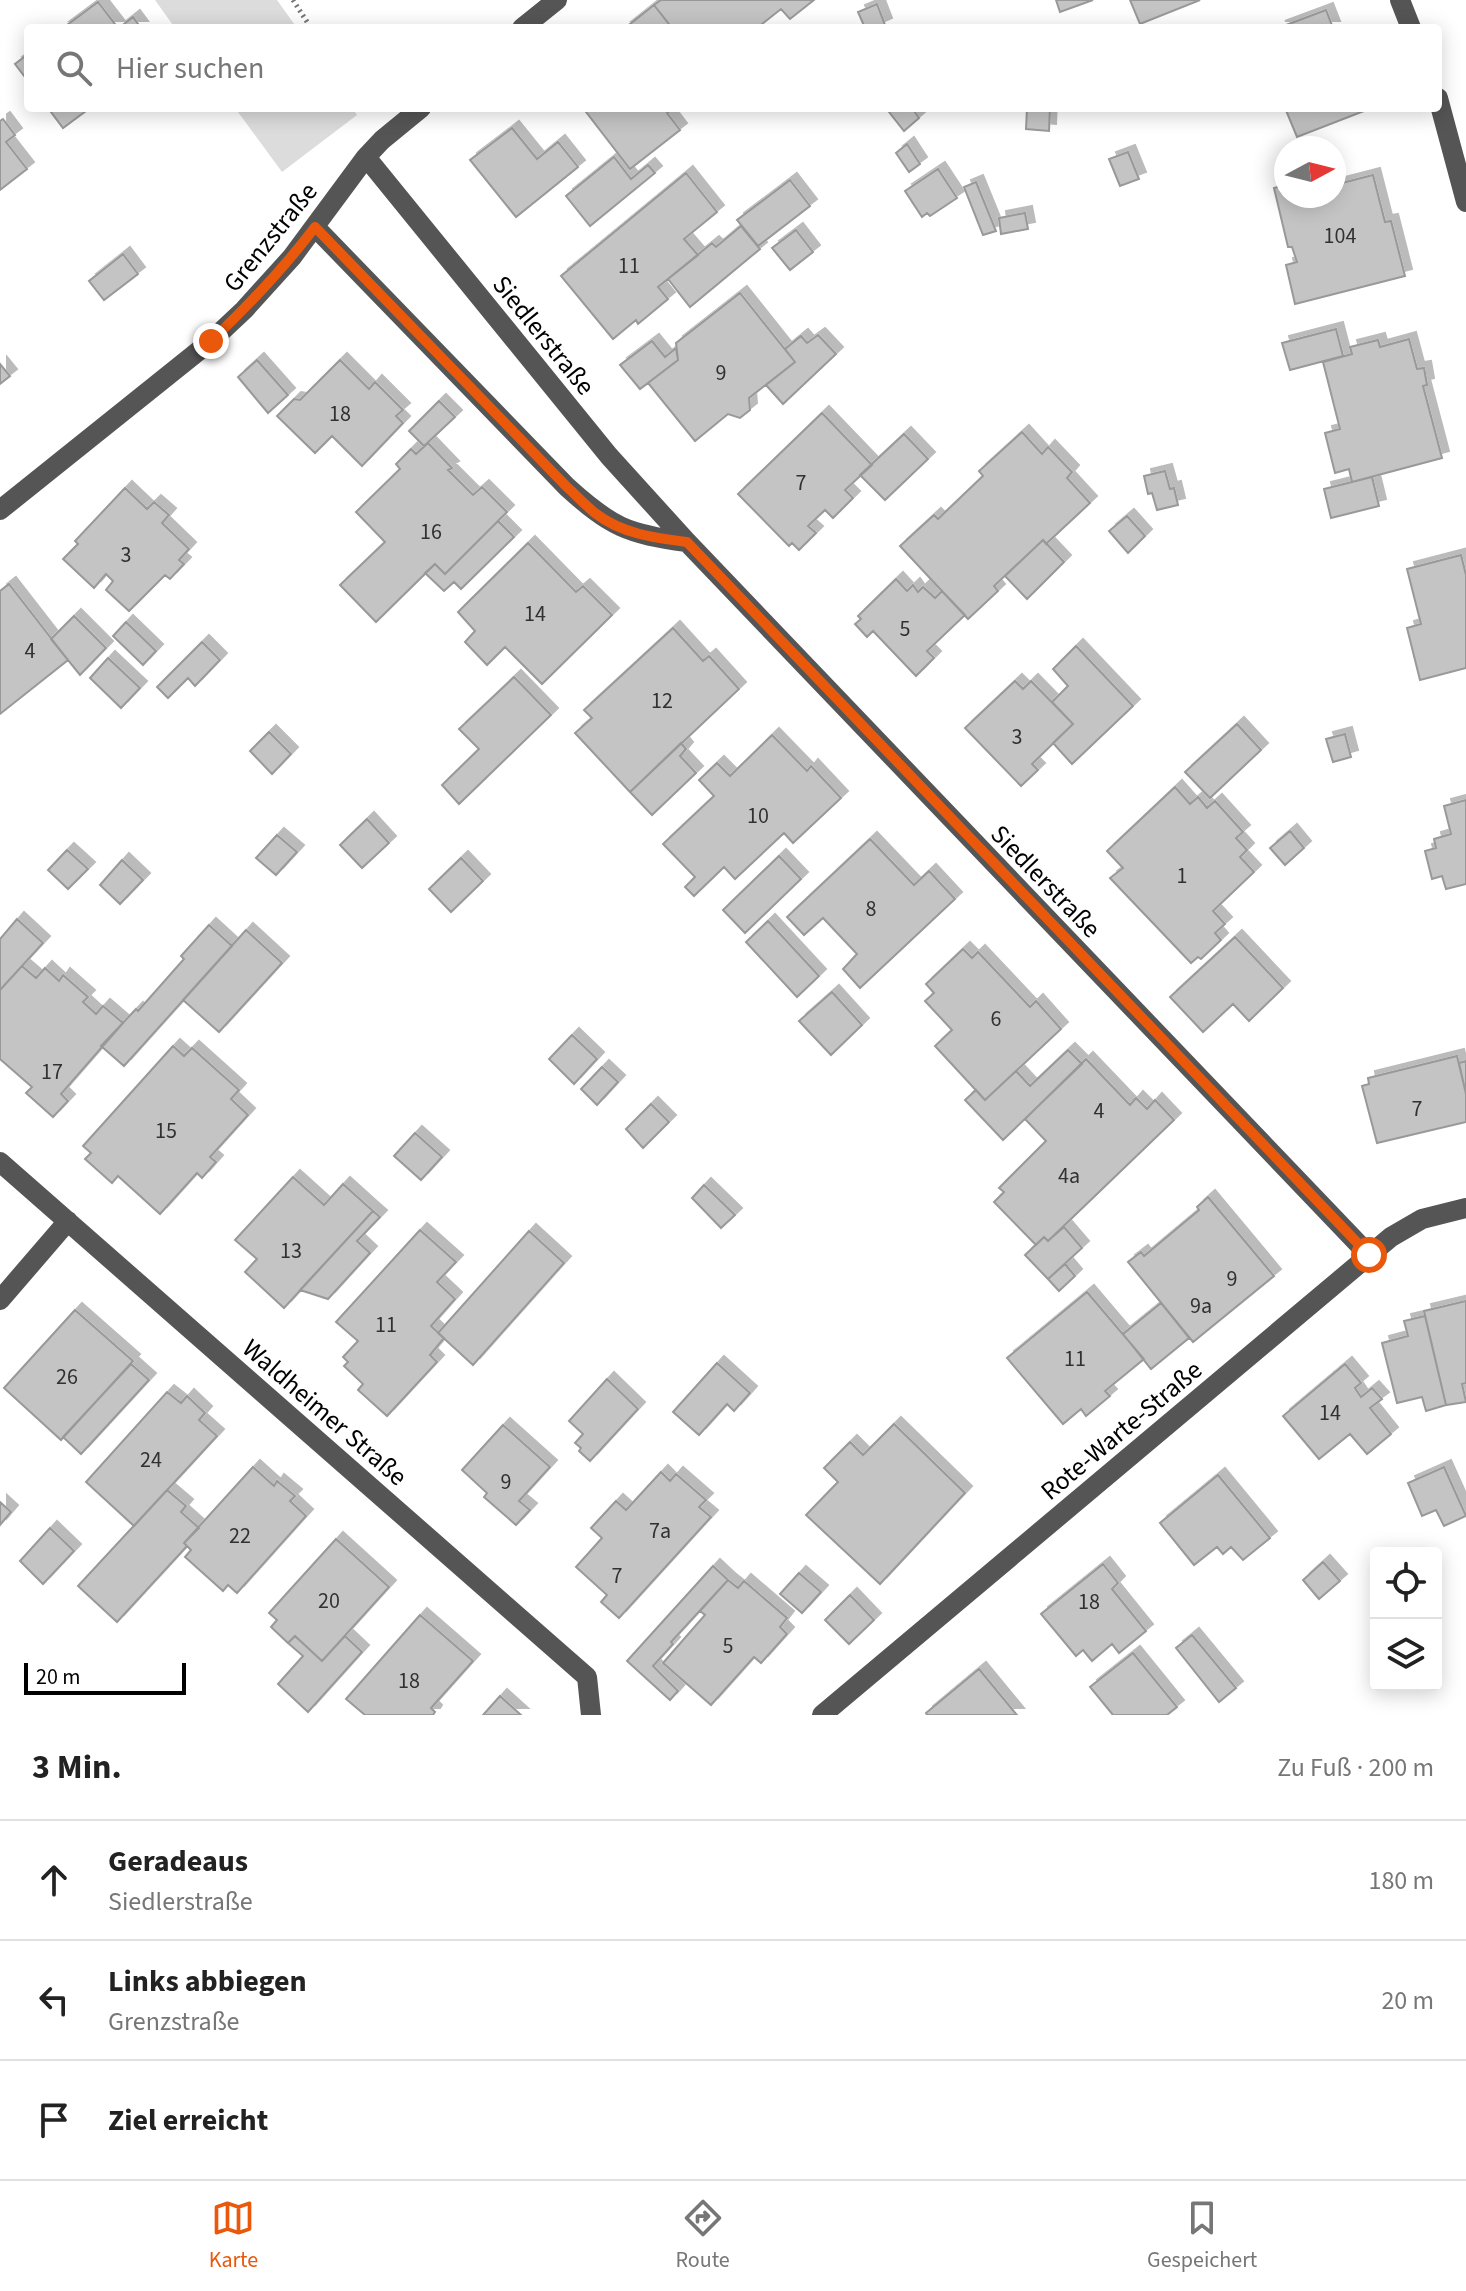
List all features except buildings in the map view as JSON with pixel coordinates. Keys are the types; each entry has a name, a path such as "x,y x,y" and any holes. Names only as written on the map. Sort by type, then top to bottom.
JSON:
{"street":[{"path":"527,24 557,0"},
{"path":"1400,0 1409,24"},
{"name":"Grenzstraße","path":"0,510 211,341 244,310 292,257 366,157 416,112"},
{"path":"1442,112 1466,202"},
{"name":"Siedlerstraße","path":"366,157 609,456 687,542 1369,1255"},
{"path":"315,227 567,487 597,514 621,529 652,538 687,542"},
{"name":"Waldheimer Straße","path":"0,1162 587,1677 591,1715"},
{"name":"Rote-Warte-Straße","path":"822,1715 1391,1237 1422,1219 1466,1208"},
{"path":"0,1300 68,1221"}],"path":[{"path":"293,0 308,24"}],"shaded area":[{"path":"155,0 277,0 294,24 172,24"},
{"path":"238,112 355,112 357,115 282,172"}],"route":[{"path":"211,341 244,310 315,227 567,487 597,514 621,529 652,538 687,542 1369,1255"}]}
